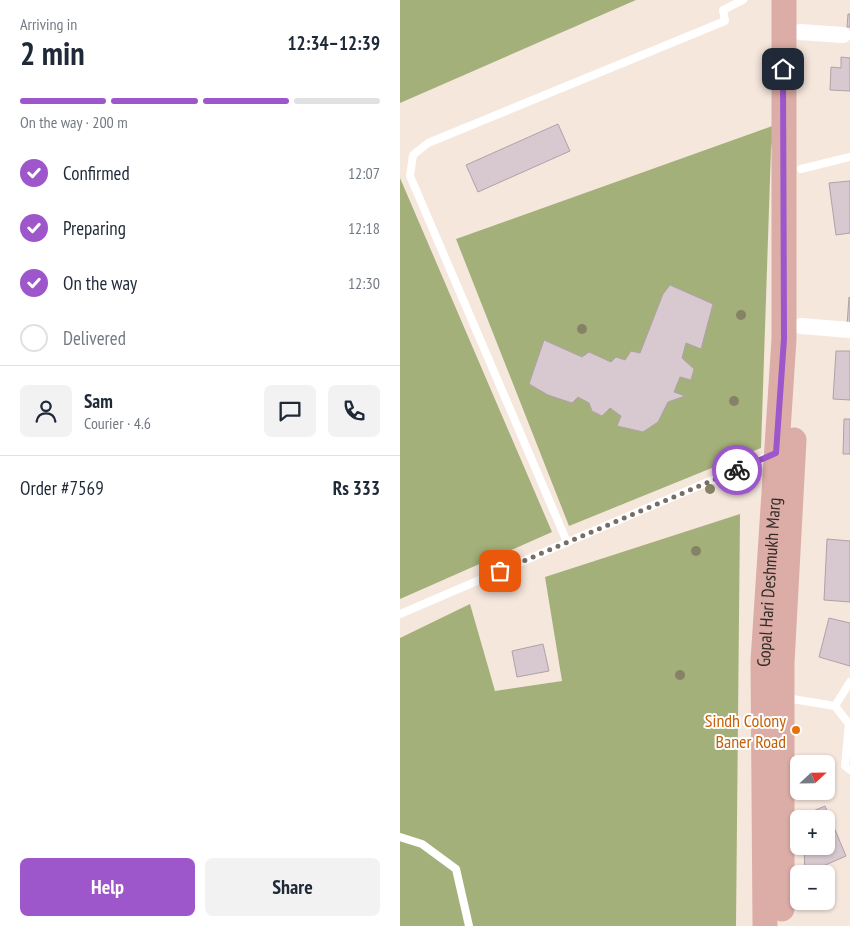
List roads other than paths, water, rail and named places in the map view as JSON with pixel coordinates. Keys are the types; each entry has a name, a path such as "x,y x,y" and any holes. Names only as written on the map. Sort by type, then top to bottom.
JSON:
{"main road":[{"name":"Gopal Hari Deshmukh Marg","path":"782,926 773,696 763,662 784,339 784,0"},
{"name":"Gopal Hari Deshmukh Marg","path":"765,926 773,696 782,663 801,326 800,0"}],"street":[{"path":"800,32 843,35"},
{"path":"801,326 850,330"}],"lane":[{"path":"568,542 410,176 413,154 428,143 725,21 723,10 743,0"},
{"path":"801,169 850,157"},
{"path":"400,614 776,453"},
{"path":"835,706 850,682"},
{"path":"773,696 835,706 850,724 845,766 850,770"},
{"path":"400,837 422,844 456,869 468,926"}],"place":[{"name":"Sindh Colony Baner Road","path":"796,730"}]}
